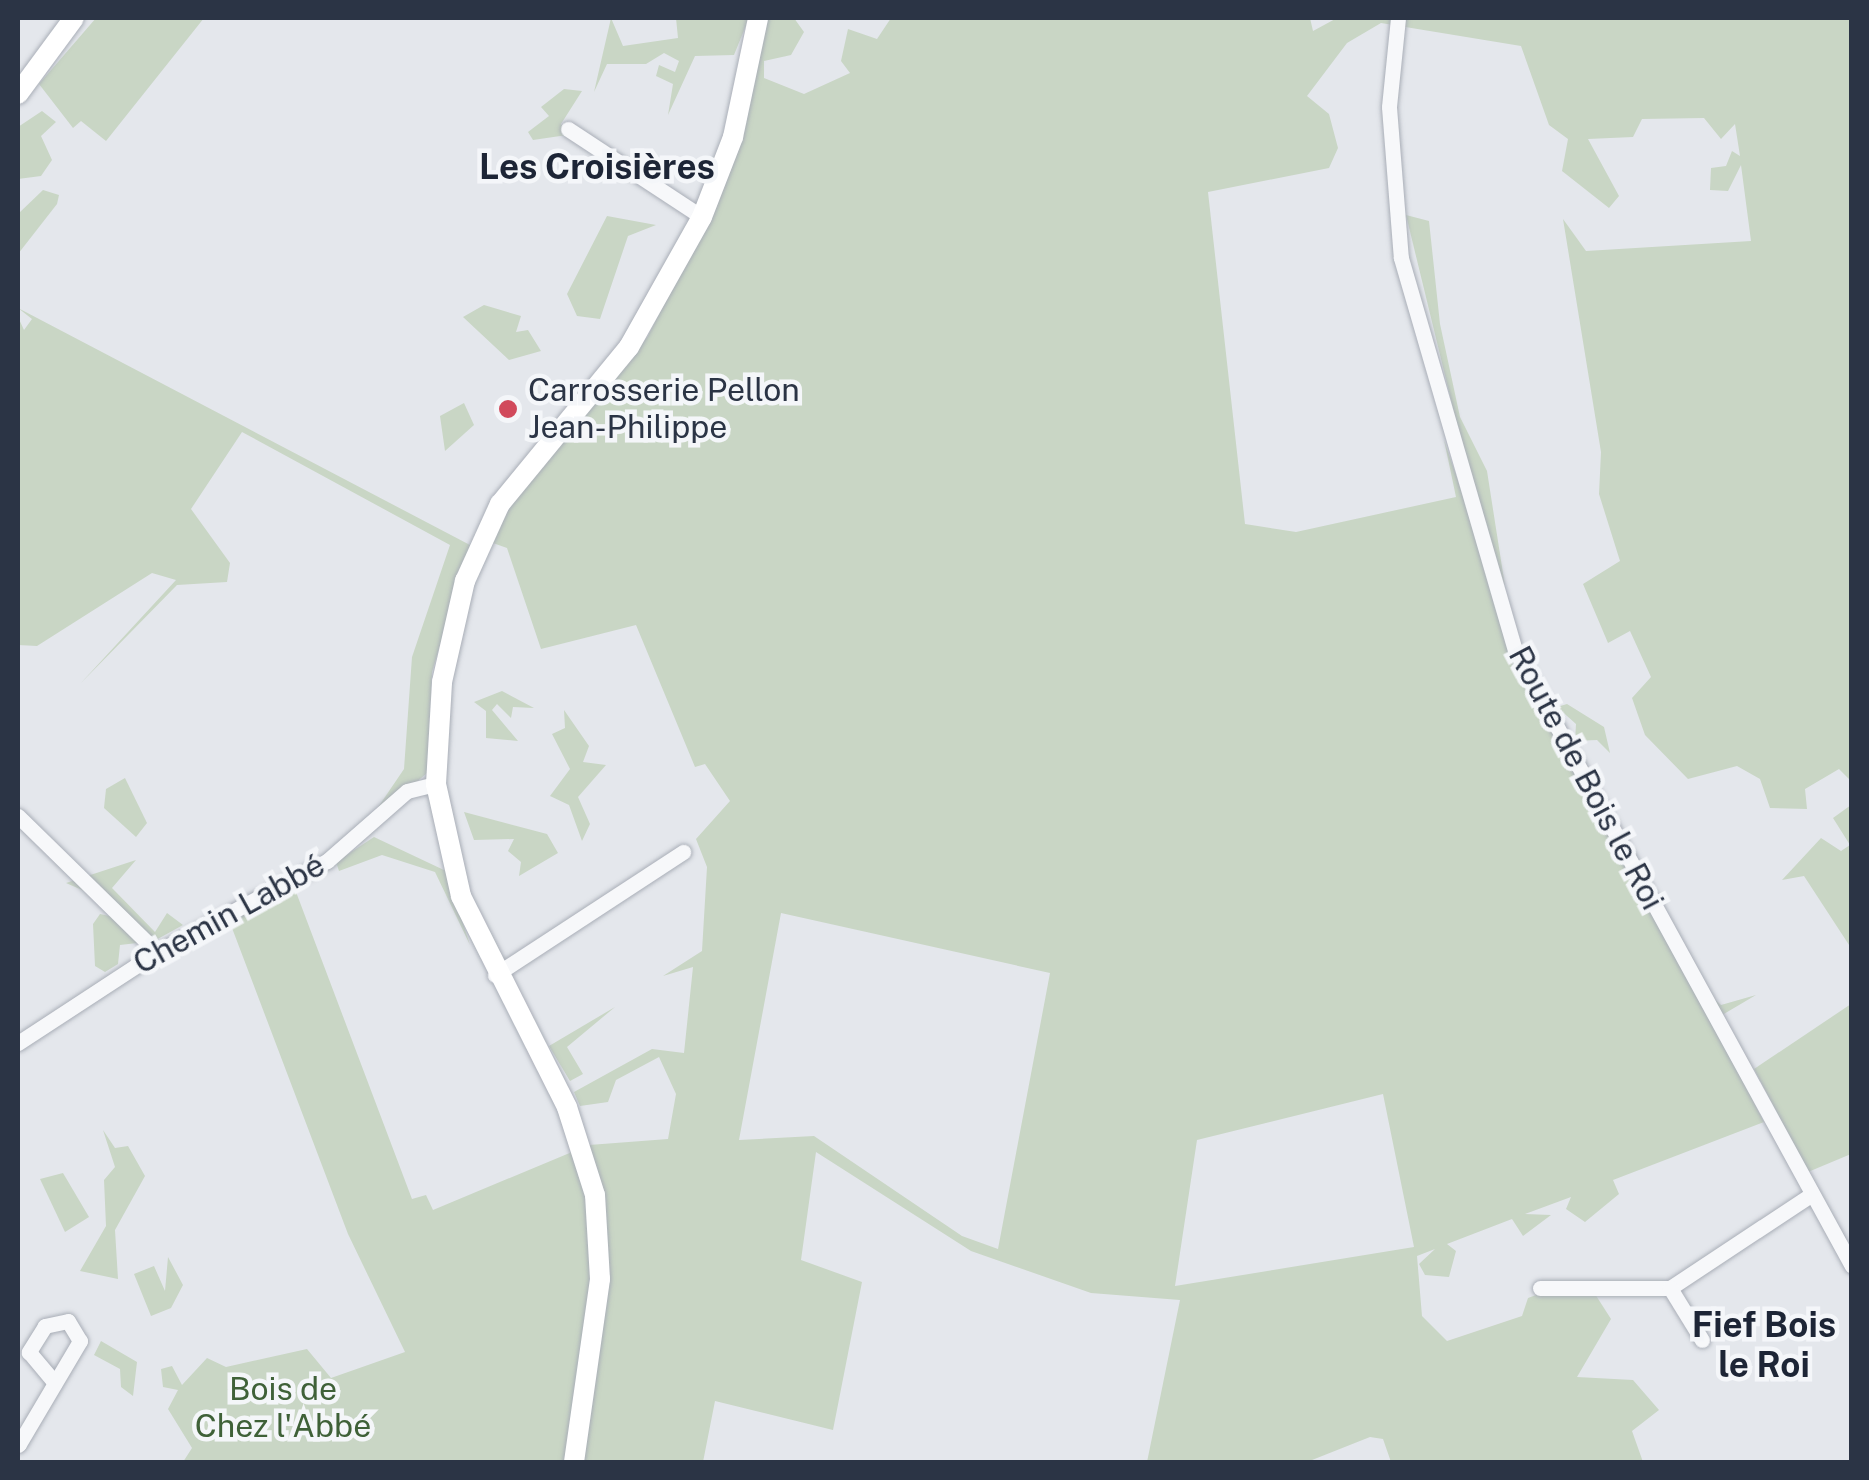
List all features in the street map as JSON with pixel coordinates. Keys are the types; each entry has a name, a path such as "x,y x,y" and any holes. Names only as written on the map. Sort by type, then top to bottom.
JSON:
{"main road":[{"path":"18,94 74,18"},
{"path":"574,1462 600,1279 595,1195 566,1108 496,975 461,896 436,784 451,627 482,540 523,471 629,347 702,217 733,138 758,18"}],"street":[{"name":"Route de Bois le Roi","path":"1398,18 1389,107 1401,258 1515,650 1852,1266"},
{"path":"568,129 702,217"},
{"name":"Chemin Labbé","path":"18,1042 157,952 327,862 407,791 436,784"},
{"path":"18,816 157,952"},
{"path":"496,975 684,852"},
{"path":"1540,1288 1670,1288 1812,1194"},
{"path":"1670,1288 1702,1340"},
{"path":"18,1445 55,1383"}],"green space":[{"path":"96,18 204,18 106,141 81,121 73,128 39,84"},
{"path":"611,18 623,46 678,38 676,18 749,18 734,55 695,56 668,115 673,84 656,76 659,65 675,72 679,61 664,53 646,64 607,64 594,92"},
{"path":"763,18 794,18 804,32 791,55 764,61 764,78 804,94 850,73 841,61 848,29 877,39 891,18 1310,18 1313,31 1337,18 1851,18 1851,781 1839,769 1805,789 1807,809 1770,808 1760,779 1737,766 1688,779 1645,735 1632,698 1651,677 1630,631 1608,643 1583,584 1620,561 1599,494 1601,452 1563,219 1586,251 1751,241 1741,165 1728,191 1710,190 1711,168 1726,166 1732,151 1740,156 1735,124 1721,139 1704,118 1642,119 1633,137 1588,139 1619,196 1609,208 1562,171 1568,139 1549,125 1521,46 1381,23 1347,43 1307,96 1329,114 1338,148 1329,168 1208,192 1245,524 1296,532 1456,497 1444,440 1524,673 1698,984 1721,1005 1756,995 1712,1021 1764,1122 1613,1180 1619,1194 1585,1222 1566,1209 1571,1197 1525,1214 1551,1215 1523,1236 1512,1219 1447,1244 1456,1251 1449,1277 1425,1275 1419,1264 1435,1249 1417,1256 1422,1316 1447,1341 1522,1316 1528,1298 1547,1291 1595,1294 1611,1319 1577,1377 1633,1380 1659,1410 1632,1431 1643,1462 1391,1462 1383,1439 1370,1437 1307,1462 1147,1462 1180,1300 1091,1293 971,1251 816,1152 801,1260 862,1282 833,1430 715,1401 703,1462 584,1462 608,1265 589,1145 668,1139 676,1094 659,1057 616,1080 608,1102 580,1106 574,1092 652,1049 684,1053 693,967 663,976 702,951 707,867 696,839 730,801 705,764 695,767 636,625 541,649 507,548 490,542 521,489 648,336 702,228","holes":["781,913 1050,973 998,1249 962,1236 814,1136 739,1140","1383,1094 1414,1247 1175,1286 1197,1140"]},
{"path":"564,89 582,91 561,124 567,135 533,140 528,132 549,116 541,107"},
{"path":"42,111 56,122 41,136 52,160 41,176 18,179 18,127"},
{"path":"43,190 59,195 57,204 18,254 18,214"},
{"path":"1406,215 1429,221 1440,324 1460,417 1487,471 1505,586 1470,478"},
{"path":"607,216 656,225 628,236 600,319 577,316 567,294"},
{"path":"484,305 521,316 516,332 528,330 541,351 509,360 463,317"},
{"path":"18,308 470,545 432,672 427,773 366,825 404,769 412,657 450,545 242,432 191,509 230,563 227,582 177,585 80,684 176,580 152,573 37,646 18,645 18,317 24,330 32,319"},
{"path":"464,403 474,425 445,451 440,416"},
{"path":"502,691 534,708 513,707 511,718 497,704 492,710 518,741 486,738 486,711 474,702"},
{"path":"1567,704 1604,727 1610,753 1597,740 1575,741 1576,724 1557,707"},
{"path":"564,710 589,746 583,762 606,765 578,797 590,824 582,841 569,805 550,796 570,769 552,734 565,728"},
{"path":"125,778 147,823 136,837 104,808 106,789"},
{"path":"1852,805 1851,948 1804,876 1782,880 1821,838 1841,851 1850,845 1833,818"},
{"path":"464,812 547,834 558,853 519,876 521,862 508,851 514,839 474,840"},
{"path":"374,837 446,871 470,945 435,872 382,855 339,871 336,862"},
{"path":"136,860 112,888 155,932 167,913 183,925 154,941 120,945 118,964 105,972 95,966 93,924 100,914 114,917 105,900 66,883"},
{"name":"Bois de Chez l'Abbé","path":"293,884 412,1199 426,1195 433,1210 572,1152 587,1190 594,1264 568,1462 183,1462 192,1448 168,1409 178,1390 163,1387 161,1369 172,1366 182,1385 207,1358 226,1367 307,1349 331,1378 405,1352 348,1234 232,928 140,967"},
{"path":"1851,1004 1851,1154 1808,1172 1754,1069"},
{"path":"615,1007 567,1047 583,1074 570,1081 549,1046"},
{"path":"103,1130 115,1148 128,1146 145,1176 115,1230 118,1279 80,1271 106,1226 104,1180 115,1167"},
{"path":"63,1173 89,1217 65,1232 40,1179"},
{"path":"168,1257 183,1285 171,1308 151,1316 134,1274 154,1266 165,1291"},
{"path":"101,1341 137,1362 133,1396 121,1387 120,1369 94,1355"}],"place":[{"name":"Carrosserie Pellon Jean-Philippe","path":"508,409"}],"district":[{"name":"Les Croisières","path":"597,167"},
{"name":"Fief Bois le Roi","path":"1764,1345"}]}
